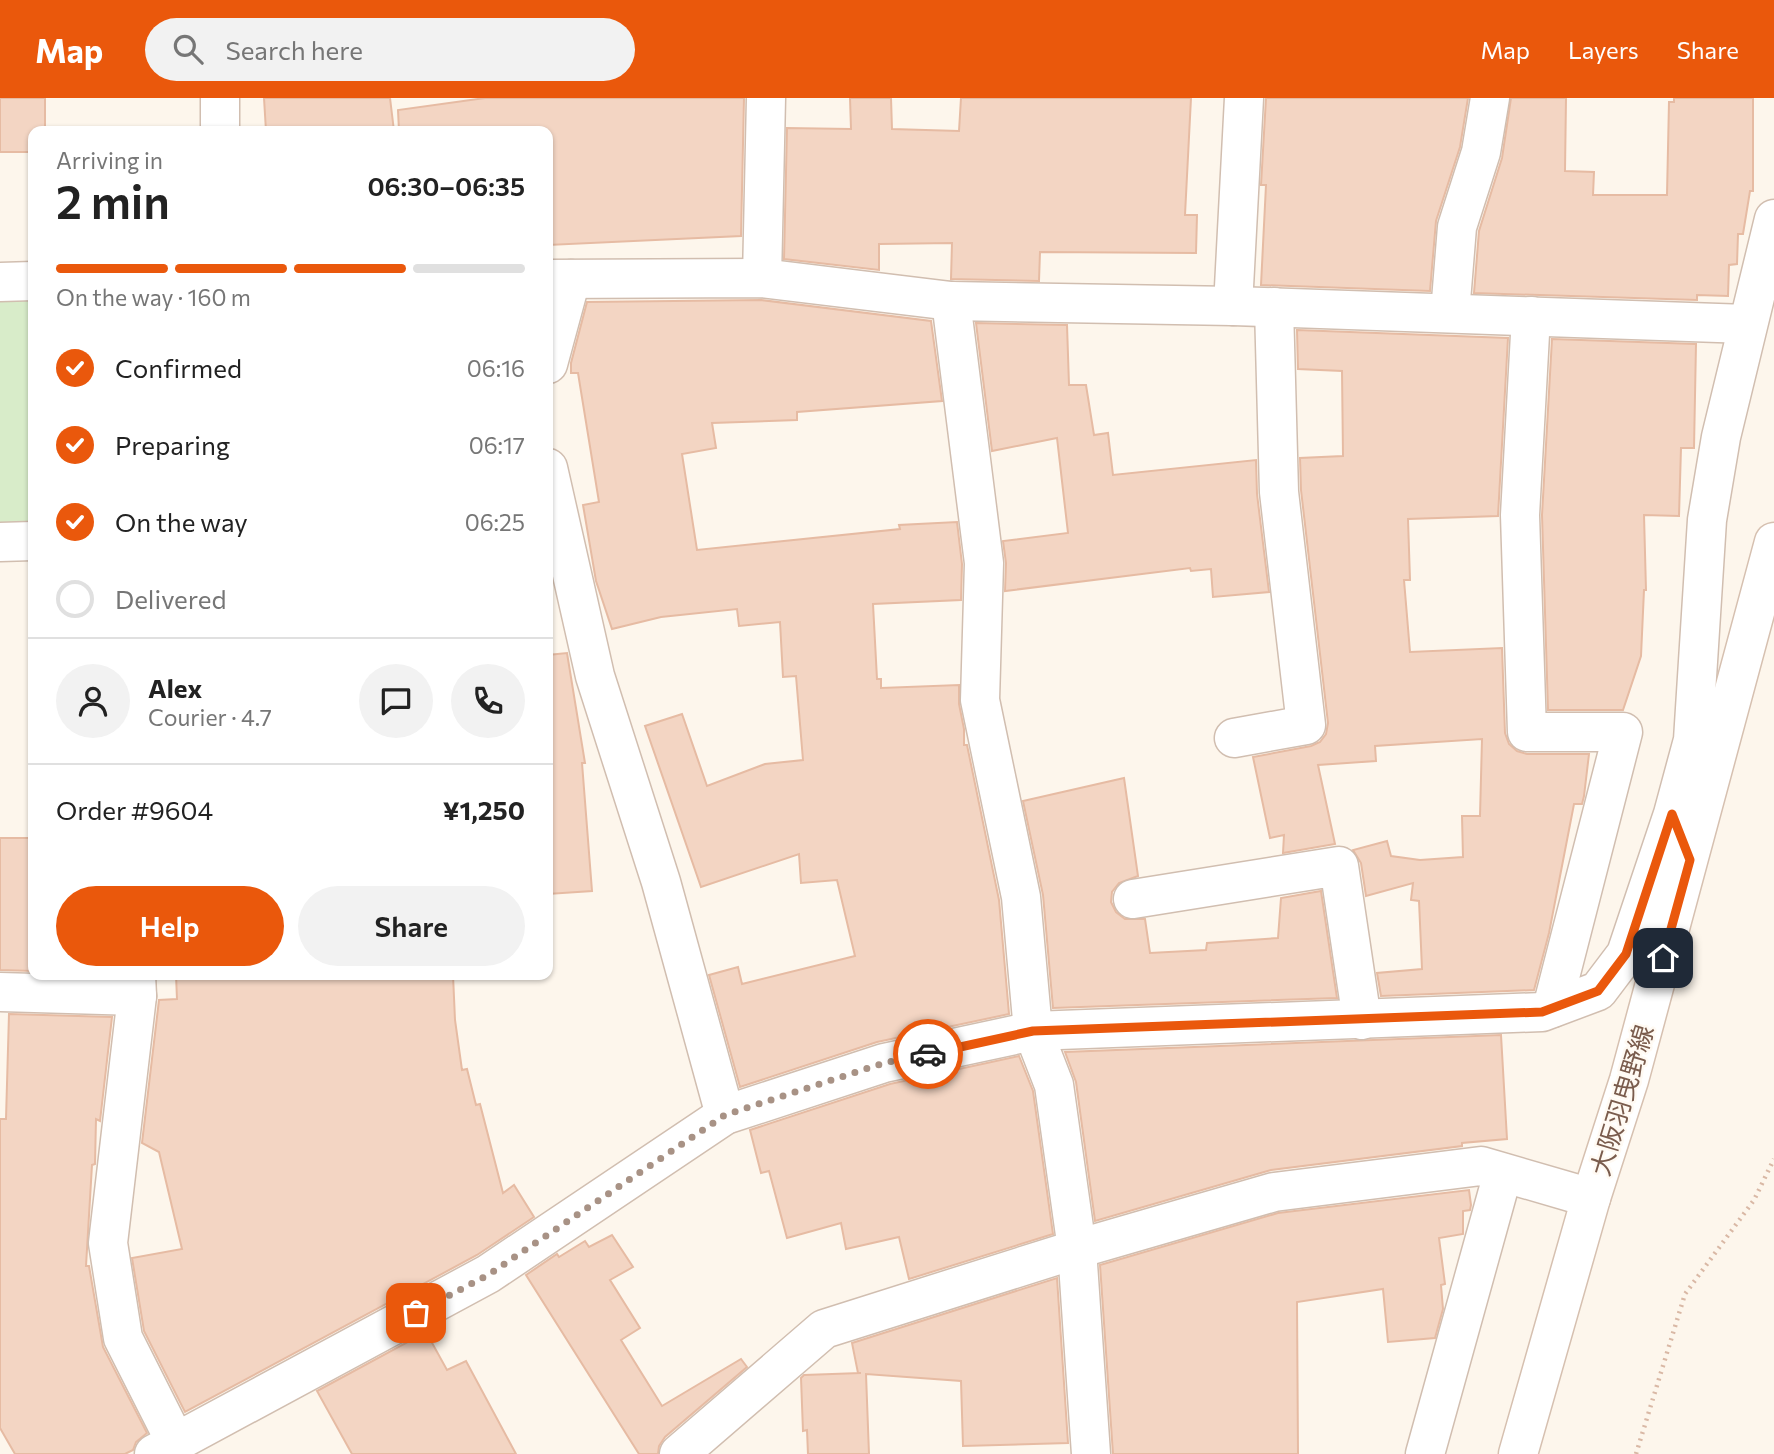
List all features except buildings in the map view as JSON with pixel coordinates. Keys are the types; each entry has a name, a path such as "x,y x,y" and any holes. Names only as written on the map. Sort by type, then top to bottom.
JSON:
{"street":[{"path":"220,98 220,126"},
{"path":"762,278 766,98"},
{"path":"1233,306 1244,98"},
{"path":"1450,313 1457,227 1482,152 1490,98"},
{"path":"0,992 136,985 108,1243 123,1338 165,1448 488,1275 725,1115 884,1063 1033,1031 1542,1012 1598,991 1626,954 1693,740 1707,520 1721,437 1774,219"},
{"path":"553,325 559,279 762,278 951,301 1274,307 1747,324"},
{"path":"0,282 28,281"},
{"path":"951,301 984,563 980,701 1021,897 1033,1031 1054,1085 1077,1249 1091,1454"},
{"path":"1234,738 1306,725 1279,492 1274,307"},
{"path":"1531,316 1520,515 1527,732 1622,732 1552,1008"},
{"path":"553,490 595,676 661,882 725,1115"},
{"path":"0,542 28,541"},
{"name":"大阪羽曳野線","path":"1518,1454 1591,1198 1629,1080 1774,542"},
{"path":"1672,814 1690,860"},
{"path":"1133,899 1339,866 1362,1020"},
{"path":"681,1453 824,1329 1077,1249 1274,1192 1481,1166 1591,1198"},
{"path":"1425,1454 1503,1173"}],"path":[{"path":"1636,1454 1685,1294 1754,1200 1774,1159"}],"green space":[{"path":"28,296 28,530 0,531 0,297"}],"way so far":[{"path":"416,1313 488,1275 725,1115 884,1063 928,1054"}],"route":[{"path":"928,1054 1033,1031 1542,1012 1598,991 1626,954 1672,814 1690,860 1663,958"}]}
